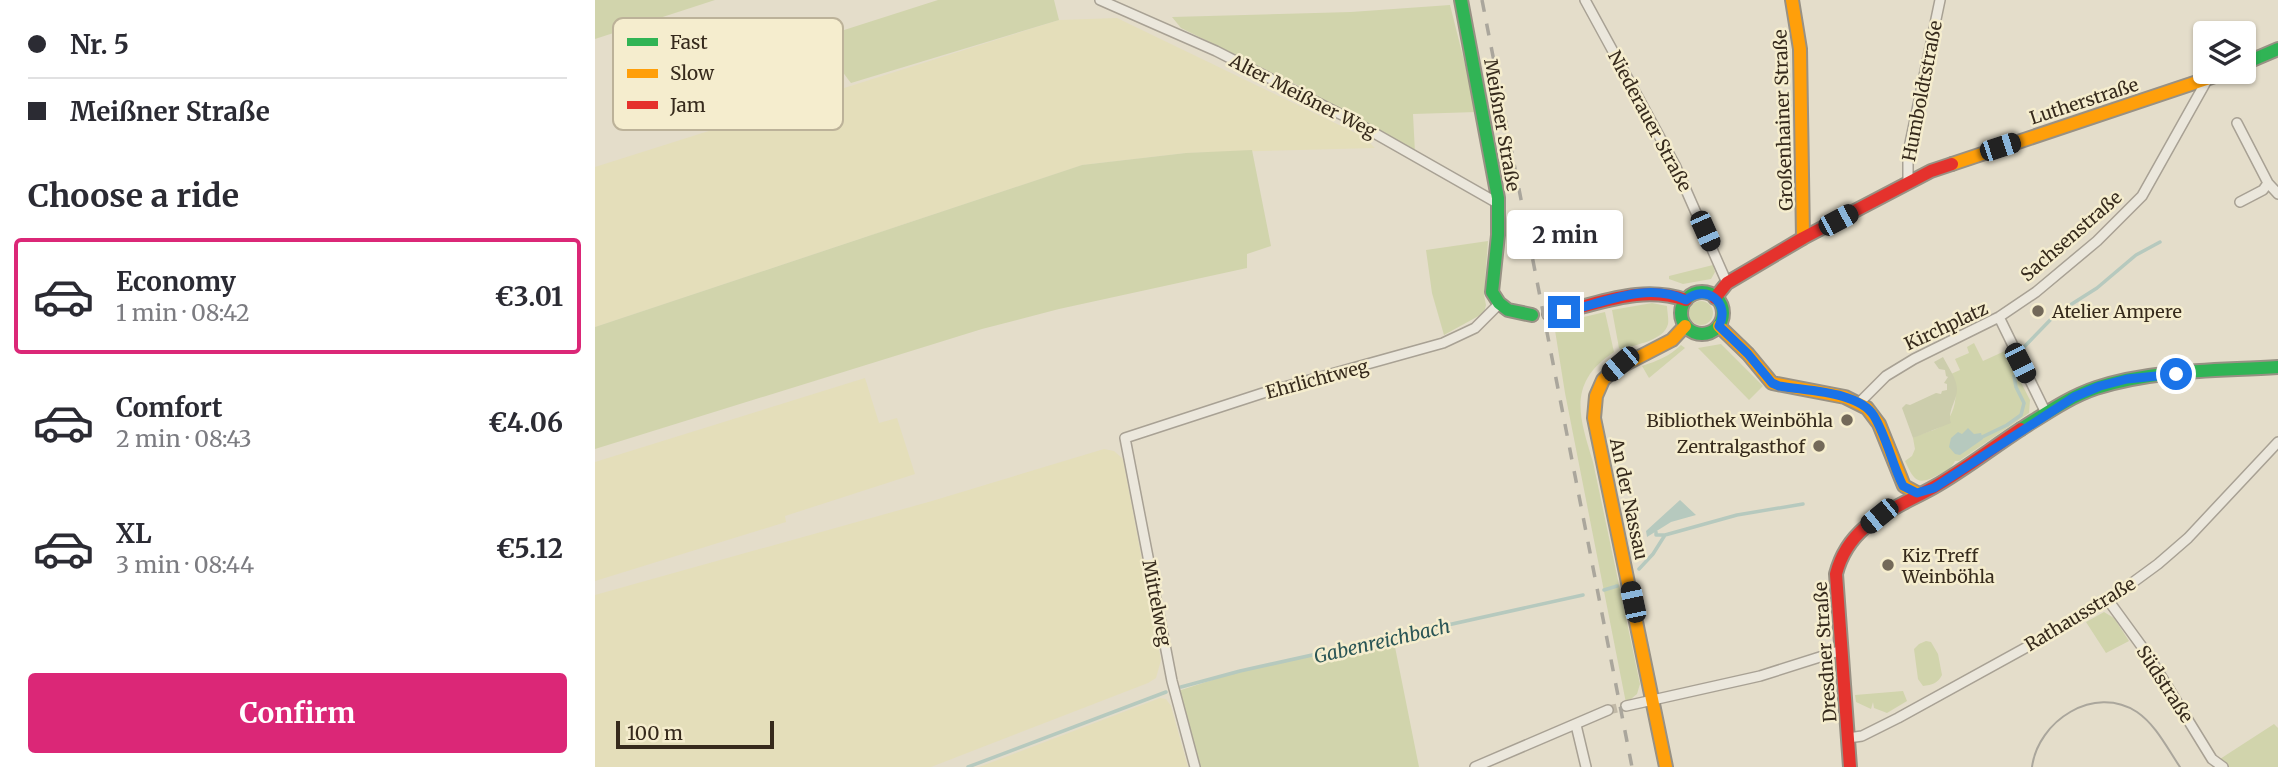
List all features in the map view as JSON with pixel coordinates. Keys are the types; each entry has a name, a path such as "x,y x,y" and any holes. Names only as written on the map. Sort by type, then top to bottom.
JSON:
{"main road":[{"name":"Meißner Straße","path":"1461,0 1499,204 1492,285 1493,295 1499,304"},
{"name":"Großenhainer Straße","path":"1793,0 1800,49 1803,238"},
{"path":"2256,58 2278,49"},
{"name":"Lutherstraße","path":"1716,298 1727,283 1907,182 1977,154 2195,84"},
{"path":"1549,314 1645,291 1674,294 1686,300"},
{"path":"1703,293 1716,298 1723,313 1719,326 1702,334 1685,326 1681,313 1686,300 1693,294 1703,293"},
{"path":"1499,304 1511,312 1532,315"},
{"name":"An der Nassau","path":"1667,767 1593,403 1608,374 1620,364 1664,348 1685,326"},
{"path":"1719,326 1748,354 1772,383 1848,397 1860,402 1877,420 1903,486 1917,493 1934,488 2046,414 2089,390 2147,375 2278,367"},
{"name":"Dresdner Straße","path":"1850,767 1836,573 1841,555 1852,538 1879,516 1917,493"}],"street":[{"name":"Alter Meißner Weg","path":"1100,0 1216,51 1346,117 1499,204"},
{"name":"Niederauer Straße","path":"1585,0 1675,165 1727,283"},
{"name":"Humboldtstraße","path":"1907,182 1908,153 1940,0"},
{"name":"Sachsenstraße","path":"1999,317 2036,292 2136,205 2205,84"},
{"path":"2237,123 2268,183 2278,194"},
{"path":"2240,202 2263,190 2268,183"},
{"name":"Ehrlichtweg","path":"1125,438 1263,393 1443,343 1475,328 1499,304"},
{"name":"Kirchplatz","path":"1860,402 1895,370 1999,317 2046,414"},
{"name":"Mittelweg","path":"1125,438 1172,681 1195,767"},
{"name":"Rathausstraße","path":"1848,738 1862,736 1898,718 2108,600 2158,564 2187,538 2278,442"},
{"name":"Südstraße","path":"2108,600 2148,655 2212,763 2223,767"},
{"path":"1626,706 1760,676 1842,650"},
{"path":"1475,767 1608,710"},
{"path":"1577,725 1586,767"}],"shaded area":[{"path":"1117,18 1364,137 1375,148 1186,153 1082,165 595,327 595,167 712,130 843,130 843,88 1059,20"},
{"path":"865,378 879,423 897,418 915,474 785,516 786,522 595,581 595,462"},
{"path":"1968,428 1974,434 1981,433 1983,439 1960,455 1955,454 1949,447 1951,438 1958,432 1962,434"},
{"path":"1104,449 1114,451 1123,459 1161,660 1156,678 1148,683 931,767 595,767 595,595 932,501"},
{"path":"1680,500 1696,515 1671,522 1647,537 1646,531"},
{"path":"1160,698 1166,699 1171,706 1188,767 979,767"}],"green space":[{"path":"595,0 715,0 660,18 613,18 613,33 595,39"},
{"path":"938,0 1054,0 1059,20 851,83 843,71 843,30"},
{"path":"1450,5 1477,112 1413,114 1415,153 1307,90 1181,28 1172,17 1351,12"},
{"path":"1252,150 1271,246 1247,254 1247,268 1059,309 982,329 595,449 595,327 1082,165 1186,153"},
{"path":"1488,241 1484,313 1444,335 1432,293 1426,250"},
{"path":"1713,265 1715,272 1711,279 1683,284 1669,279 1669,276"},
{"path":"1701,301 1709,305 1713,313 1709,321 1701,325 1693,321 1689,313 1693,305"},
{"path":"1652,303 1667,306 1668,322 1665,330 1648,341 1622,350 1619,348 1612,310"},
{"path":"1605,312 1614,352 1589,376 1583,388 1581,415 1640,684 1637,694 1626,703 1554,324"},
{"path":"1974,343 1983,361 2007,350 2030,400 2029,413 1959,461 1955,461 1946,471 1926,480 1917,480 1905,461 1912,456 1915,449 1913,438 1940,427 1950,417 1956,395 1951,374 1960,370 1955,359 1969,353 1967,347"},
{"path":"1721,344 1763,386 1749,400 1698,348"},
{"path":"1681,345 1685,348 1649,378 1642,366 1663,358"},
{"path":"1943,357 1957,385 1950,414 1951,423 1913,438 1902,408 1906,404 1910,405 1947,390 1947,384 1944,383 1948,377 1945,370 1939,369 1934,362"},
{"path":"2104,612 2114,618 2129,641 2106,653 2086,622"},
{"path":"1393,637 1419,767 1200,767 1178,691 1240,671"},
{"path":"1926,641 1931,642 1938,654 1942,675 1934,683 1923,686 1918,679 1914,649"},
{"path":"1903,691 1907,701 1887,713 1874,708 1873,702 1871,709 1856,702 1855,695"},
{"path":"2274,724 2278,728 2278,767 2228,767 2220,759"}],"waterway":[{"name":"Gabenreichbach","path":"2023,348 2056,314 2097,288 2136,255 2160,242"},
{"name":"Gabenreichbach","path":"1980,438 2021,415 2024,403 2014,376"},
{"name":"Gabenreichbach","path":"1639,569 1665,535 1737,515 1803,504"},
{"path":"1656,532 1656,535 1665,535"},
{"name":"Gabenreichbach","path":"1604,590 1617,586"},
{"name":"Gabenreichbach","path":"1181,687 1240,671 1583,595"},
{"name":"Gabenreichbach","path":"968,767 1166,692"}],"tunnel":[{"path":"1608,710 1626,706"}],"tram line":[{"path":"2032,767 2036,750 2057,722 2086,705 2103,702 2120,704 2144,717 2161,737 2180,767"}],"railway":[{"path":"1482,0 1632,767"}],"traffic: fast":[{"path":"1461,0 1498,198 1498,235 1492,292 1508,310 1532,315"},
{"path":"2256,58 2278,49"},
{"path":"1702,292 1717,298 1723,313 1717,328 1702,334 1687,328 1681,313 1687,298 1702,292"},
{"path":"2021,429 2076,396 2118,382 2186,372 2278,367"}],"traffic: slow":[{"path":"1792,0 1800,49 1803,238"},
{"path":"1952,164 2193,83"},
{"path":"1666,767 1594,418 1596,396 1603,380 1614,370 1672,340 1685,326"},
{"path":"1719,326 1748,354 1772,383 1845,397 1867,408 1879,424 1904,486 1917,493"}],"traffic: jam":[{"path":"1715,298 1727,283 1803,238 1931,171 1952,164"},
{"path":"1549,314 1634,295 1651,294 1686,300"},
{"path":"1850,767 1836,574 1842,557 1851,542 1875,520 1945,480 2021,429"}],"place":[{"name":"Atelier Ampere","path":"2038,311"},
{"name":"Bibliothek Weinböhla","path":"1847,420"},
{"name":"Zentralgasthof","path":"1819,446"},
{"name":"Kiz Treff Weinböhla","path":"1888,565"}],"route":[{"path":"1564,312 1645,291 1674,294 1686,300 1698,293 1712,295 1719,301 1722,309 1719,326 1738,342 1772,383 1848,397 1867,407 1877,420 1903,486 1917,493 1934,488 2074,397 2113,382 2147,375 2176,374"}]}
